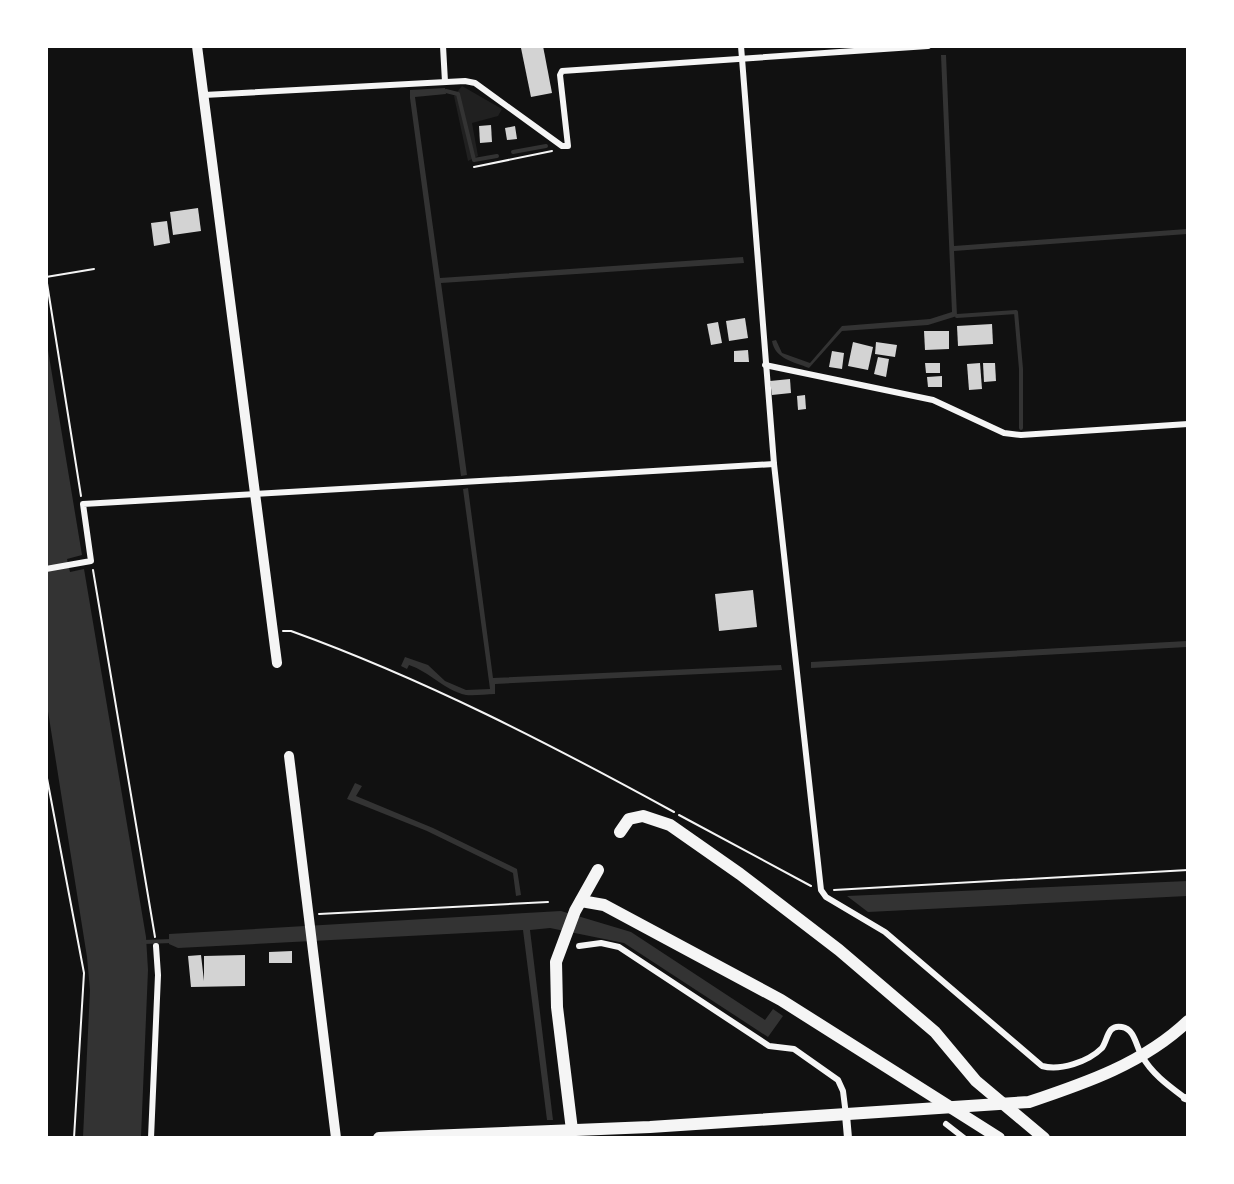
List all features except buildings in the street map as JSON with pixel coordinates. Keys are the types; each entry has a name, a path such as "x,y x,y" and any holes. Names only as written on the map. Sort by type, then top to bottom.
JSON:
{"highway":[{"path":"620,832 629,819 643,816 670,825 740,874 839,950 935,1032 976,1081 1044,1137"},
{"path":"572,1130 555,982 561,943 598,870"},
{"path":"581,901 604,905 782,1000 920,1090 999,1137"},
{"path":"379,1137 572,1130 1029,1102 1081,1085 1142,1056 1168,1040 1188,1021"}],"main road":[{"path":"197,46 277,663"},
{"path":"289,756 336,1137"}],"street":[{"path":"443,46 445,82"},
{"path":"741,46 774,464 821,890 826,897 885,932 1042,1066 1051,1069 1080,1061 1102,1047 1109,1032 1115,1027 1124,1027 1131,1033 1142,1056 1160,1079 1186,1098"},
{"path":"204,95 445,82 475,83 562,146 568,146 570,140 560,75 562,71 928,46"},
{"path":"765,365 933,400 1004,433 1021,435 1188,424"},
{"path":"46,569 91,561 83,504 774,464"},
{"path":"579,946 601,943 620,947 769,1046 794,1049 838,1080 843,1091 848,1137"},
{"path":"151,1137 158,975 156,946"},
{"path":"946,1124 964,1137"}],"path":[{"path":"474,167 555,151 562,146"},
{"path":"83,504 46,277 94,269"},
{"path":"91,561 155,938"},
{"path":"273,630 291,631 407,675 621,783 800,882 821,890 1188,870"},
{"path":"46,773 84,973 74,1137"},
{"path":"310,914 548,902"}],"shaded area":[{"path":"941,55 946,55 954,246 1187,229 1187,234 954,251 957,316 928,325 842,331 809,368 786,359 777,352 772,341 776,340 782,353 810,363 842,326 930,319 952,312"},
{"path":"462,86 502,109 498,116 472,123 478,156 468,161 454,96"},
{"path":"445,88 446,94 415,97 440,278 743,257 744,263 441,283 467,475 461,476 410,98 410,90"},
{"path":"46,338 82,555 67,559 70,572 84,569 146,937 148,970 141,1137 83,1137 90,990 87,957 47,705"},
{"path":"468,488 493,678 781,665 782,670 495,684 495,694 466,695 458,693 417,668 409,665 407,669 401,666 405,657 428,665 445,681 466,690 490,689 463,489"},
{"path":"1187,641 1187,647 811,668 811,662"},
{"path":"355,783 362,786 356,796 433,828 517,869 521,895 516,896 513,873 427,831 347,799"},
{"path":"1188,881 1187,896 868,912 847,896"},
{"path":"561,911 631,932 765,1020 773,1009 783,1016 768,1037 624,943 550,928 530,930 553,1120 547,1120 523,930 178,948 169,944 169,934"}],"waterway":[{"path":"446,91 458,94 474,160 497,156"},
{"path":"513,152 546,146"},
{"path":"957,316 1016,312 1021,369 1021,428"},
{"path":"143,942 172,941"}]}
